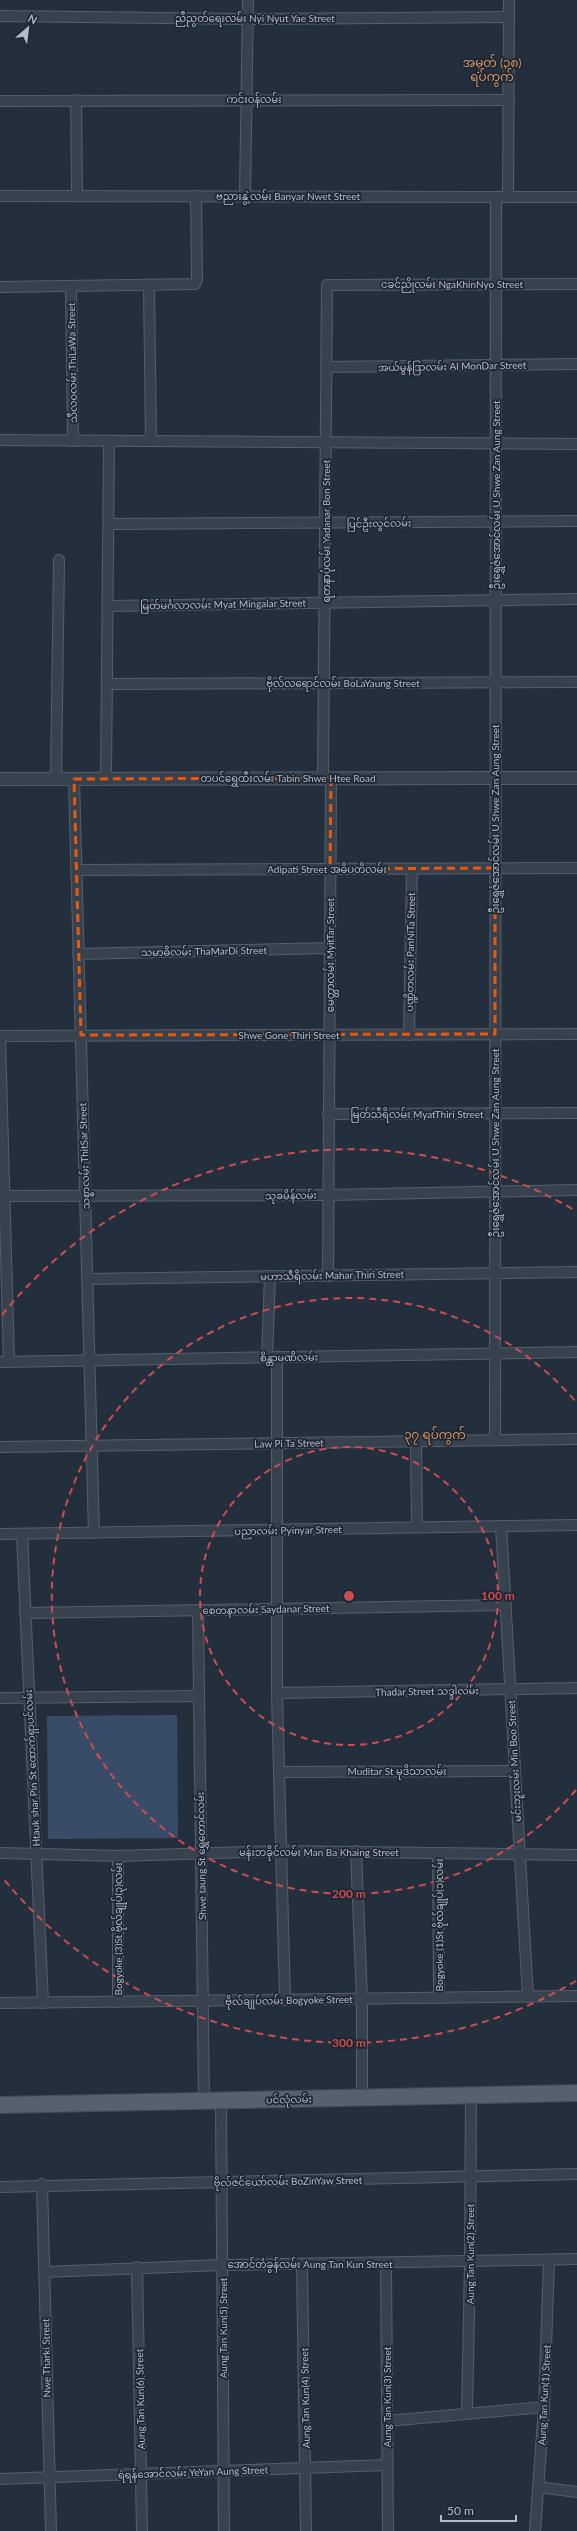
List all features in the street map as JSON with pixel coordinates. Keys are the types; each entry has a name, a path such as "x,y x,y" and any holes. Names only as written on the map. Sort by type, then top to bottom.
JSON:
{"main road":[{"name":"ပင်လုံလမ်း","path":"0,2105 577,2094"}],"street":[{"path":"245,196 248,99 248,0"},
{"path":"508,197 509,0"},
{"name":"ညီညွတ်ရေးလမ်း Nyi Nyut Yae Street","path":"0,16 248,19 509,18"},
{"name":"ကင်းဝန်လမ်း","path":"0,101 248,99 509,100"},
{"path":"76,100 77,196"},
{"name":"ဗညားနွဲ့လမ်း Banyar Nwet Street","path":"0,196 577,197"},
{"path":"0,286 150,285 197,283 196,196"},
{"name":"ဦးရွှေဇံအောင်လမ်း U Shwe Zan Aung Street","path":"495,1440 496,197"},
{"name":"ငခင်ညိုလမ်း NgaKhinNyo Street","path":"327,285 577,284"},
{"path":"150,285 151,440"},
{"name":"ရတနာပုံလမ်း Yadanar Bon Street","path":"327,285 325,683 327,778"},
{"name":"သီလဝလမ်း ThiLaWa Street","path":"71,286 73,441"},
{"name":"အယ်မွန်ဒြာလမ်း Al MonDar Street","path":"326,367 577,364"},
{"path":"0,440 577,444"},
{"path":"106,779 109,606 109,441"},
{"name":"ပြင်ဦးလွင်လမ်း","path":"109,524 326,524 577,521"},
{"path":"56,779 59,560"},
{"name":"မြတ်မင်္ဂလာလမ်း Myat Mingalar Street","path":"109,606 577,599"},
{"name":"ဗိုလ်လရောင်လမ်း BoLaYaung Street","path":"108,684 577,682"},
{"name":"မေတ္တာလမ်း MyitTar Street","path":"327,778 330,869 328,1276"},
{"name":"တပင်ရွှေထီးလမ်း Tabin Shwe Htee Road","path":"0,779 577,778"},
{"name":"သစ္စာလမ်း ThitSar Street","path":"74,779 94,1533"},
{"name":"Adipati Street အဓိပတိလမ်း","path":"76,870 577,868"},
{"name":"ပဏ္ဍိတလမ်း PanNiTa Street","path":"409,1035 412,869"},
{"name":"သမာဓိလမ်း ThaMarDi Street","path":"78,954 330,948"},
{"name":"Shwe Gone Thiri Street","path":"0,1036 577,1034"},
{"path":"0,1036 4,1362"},
{"name":"မြတ်သီရိလမ်း MyatThiri Street","path":"328,1114 577,1113"},
{"name":"သုခမိန်လမ်း","path":"2,1196 85,1197 328,1195 577,1190"},
{"name":"မဟာသီရိလမ်း Mahar Thiri Street","path":"87,1278 577,1272"},
{"path":"270,1276 275,1444 280,1851 285,2000"},
{"name":"စိန္တာမဏိလမ်း","path":"4,1362 577,1352"},
{"name":"Law Pi Ta Street","path":"0,1448 577,1439"},
{"path":"416,1442 417,1527"},
{"name":"ပညာလမ်း Pyinyar Street","path":"0,1534 577,1525"},
{"name":"မင်းဘူးလမ်း Min Boo Street","path":"501,1526 528,1997"},
{"name":"Htauk shar Pin St ထောက်ရှာပင်လမ်း","path":"22,1534 43,2003"},
{"name":"စေတနာလမ်း Saydanar Street","path":"25,1613 506,1605"},
{"name":"Shwe taung St ရွှေတောင်လမ်း","path":"198,1610 204,2101"},
{"name":"Thadar Street သဒ္ဒါလမ်း","path":"277,1693 577,1688"},
{"path":"0,1698 198,1696"},
{"name":"Muditar St မုဒိသာလမ်း","path":"279,1772 515,1770"},
{"name":"မန်းဘခိုင်လမ်း Man Ba Khaing Street","path":"0,1853 118,1856 200,1855 280,1851 356,1851 577,1855"},
{"path":"356,1851 362,1999 362,2098"},
{"name":"Bogyoke (1)St ဗိုလ်ချုပ်(၁)လမ်း","path":"438,1852 439,1998"},
{"name":"Bogyoke (3)St ဗိုလ်ချုပ်(၃)လမ်း","path":"118,1856 118,2002"},
{"name":"ဗိုလ်ချုပ်လမ်း Bogyoke Street","path":"0,2003 577,1996"},
{"name":"Aung Tan Kun(2) Street","path":"467,2412 470,2262 470,2096"},
{"name":"Aung Tan Kun(5) Street","path":"221,2101 224,2531"},
{"name":"ဗိုလ်ဇင်ယော်လမ်း BoZinYaw Street","path":"0,2187 42,2184 221,2183 577,2174"},
{"name":"Nwe Tharki Street","path":"42,2184 51,2531"},
{"name":"အောင်တံခွန်လမ်း Aung Tan Kun Street","path":"44,2272 137,2267 577,2259"},
{"name":"Aung Tan Kun(1) Street","path":"535,2531 544,2407 550,2260"},
{"name":"Aung Tan Kun(3) Street","path":"386,2263 388,2531"},
{"name":"Aung Tan Kun(4) Street","path":"302,2264 306,2531"},
{"name":"Aung Tan Kun(6) Street","path":"137,2267 142,2531"},
{"path":"387,2421 467,2412 544,2407"},
{"name":"ရဲရန်အောင်လမ်း YeYan Aung Street","path":"0,2479 387,2465"},
{"path":"538,2487 577,2492"}],"highlighted area":[{"path":"331,778 330,869 495,868 495,1034 81,1035 74,779"}],"water":[{"path":"177,1715 178,1838 48,1839 47,1716"}],"district":[{"name":"အမှတ် (၃၈) ရပ်ကွက်","path":"492,69"},
{"name":"၃၇ ရပ်ကွက်","path":"435,1434"}]}
